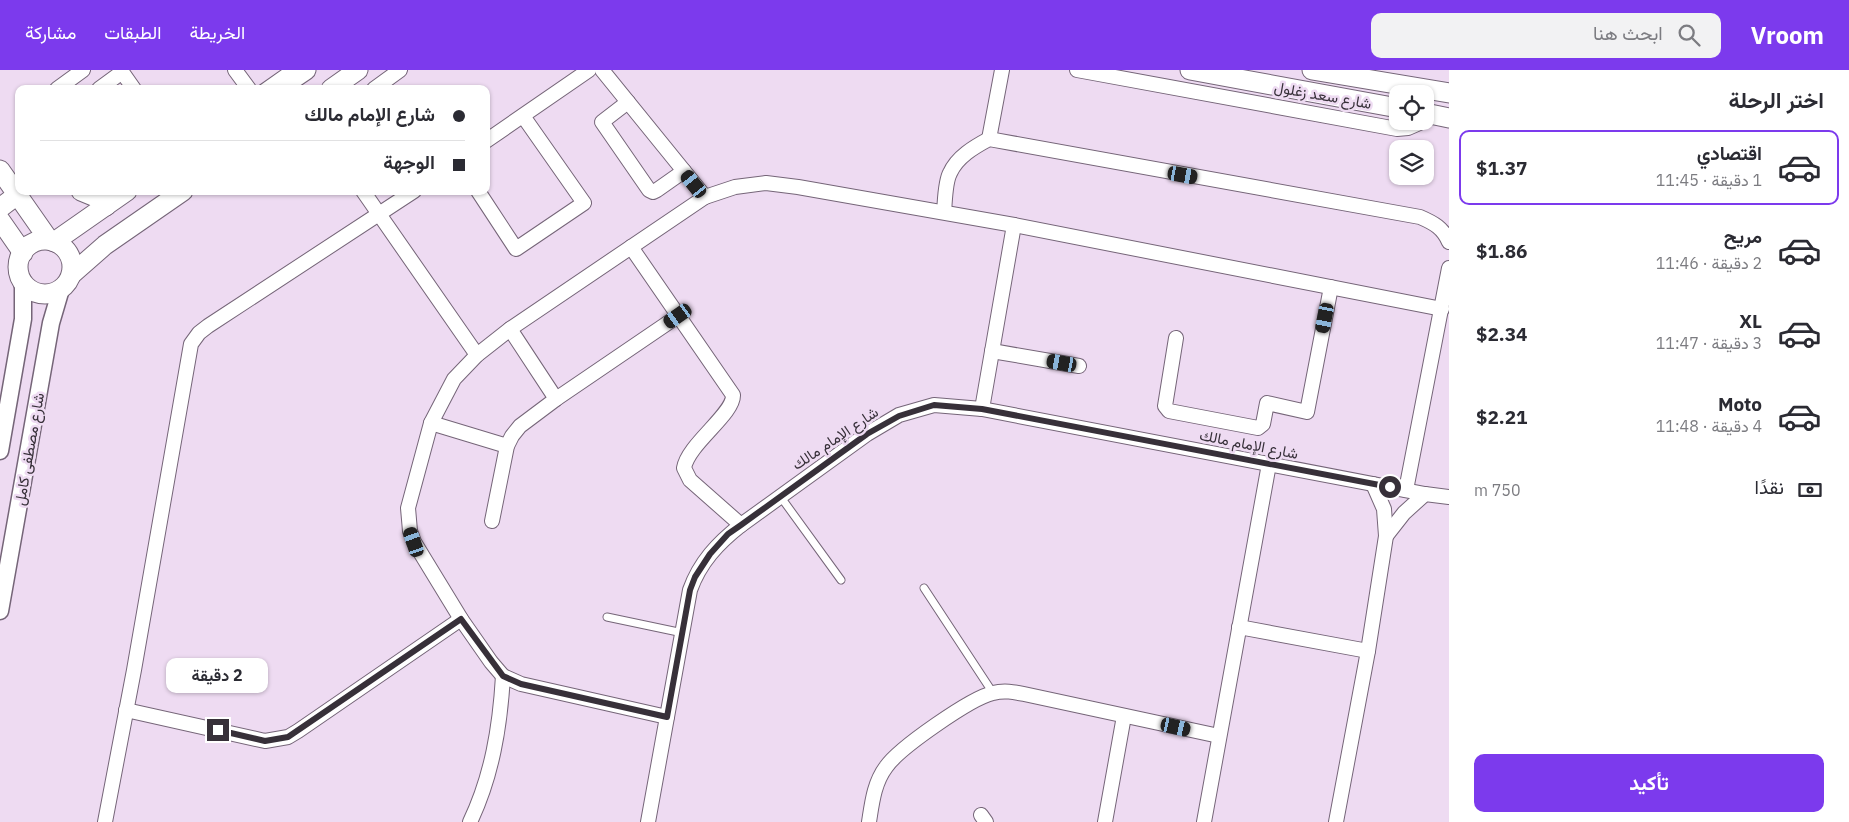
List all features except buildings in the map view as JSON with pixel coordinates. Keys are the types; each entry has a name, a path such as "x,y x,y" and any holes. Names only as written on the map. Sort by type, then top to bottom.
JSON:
{"main road":[{"path":"284,85 306,70"},
{"path":"337,85 358,70"},
{"name":"شارع سعد زغلول","path":"1190,70 1389,106"},
{"name":"شارع سعد زغلول","path":"1312,70 1449,93"},
{"path":"0,161 15,168"},
{"path":"0,170 15,192"},
{"path":"0,208 17,195 51,241 62,247 69,255 72,264 66,282"},
{"path":"91,195 98,198 106,206"},
{"path":"121,195 51,241 34,243 23,253 19,267 23,281 28,288 45,294 53,293 105,245 177,195"},
{"path":"0,220 23,253"}],"street":[{"path":"62,85 83,70"},
{"path":"235,70 246,85"},
{"path":"379,85 400,70"},
{"path":"490,138 589,70"},
{"path":"602,70 705,197"},
{"path":"989,139 1002,70"},
{"path":"1077,70 1389,127"},
{"path":"105,85 122,71 131,85"},
{"path":"628,102 602,122 649,190 652,192 657,190 684,171"},
{"path":"481,195 516,249 584,203 523,116"},
{"path":"944,212 949,174 967,154 989,139 1420,217 1434,223 1445,233 1449,242"},
{"path":"667,717 521,684 503,676 461,619 414,542 410,531 408,508 431,423 454,379 477,355 510,329 705,197 735,187 766,183 798,187 1014,225 1442,308"},
{"path":"366,195 477,355"},
{"path":"105,822 191,344 199,333 208,326 408,195"},
{"path":"982,409 1014,225"},
{"path":"631,247 733,396 733,400 725,412 688,455 684,468 690,480 741,525"},
{"path":"1406,490 1449,268"},
{"name":"شارع مصطفى كامل","path":"0,451 22,328 24,305 23,281"},
{"name":"شارع مصطفى كامل","path":"0,611 53,312 66,282"},
{"path":"1176,338 1165,406 1169,411 1258,428 1263,424 1267,402 1307,412 1331,287"},
{"path":"492,522 507,446 520,426 556,399 678,316"},
{"path":"22,328 49,336"},
{"path":"510,329 556,399"},
{"path":"992,351 1079,366"},
{"name":"شارع الإمام مالك","path":"648,822 690,590 701,565 722,541 779,496 867,434 899,416 934,405 982,409 1449,497"},
{"path":"431,423 507,446"},
{"path":"1204,822 1269,464"},
{"path":"1336,822 1368,651 1386,536 1384,509 1373,484"},
{"path":"1386,536 1404,514 1425,494"},
{"path":"126,710 265,741 279,739 298,731 461,619"},
{"path":"1239,627 1368,651"},
{"path":"470,822 487,779 496,746 503,676"},
{"path":"869,822 874,793 879,779 895,756 962,707 993,693 1008,691 1219,736"},
{"path":"1105,822 1124,716"}],"lane":[{"path":"267,85 288,70"},
{"path":"779,496 841,580"},
{"path":"924,588 993,693"},
{"path":"607,617 683,633"}],"route":[{"path":"218,730 265,741 288,737 461,619 503,676 521,684 667,717 690,590 701,565 710,554 728,534 882,424 916,409 934,405 982,409 1390,487"}]}
